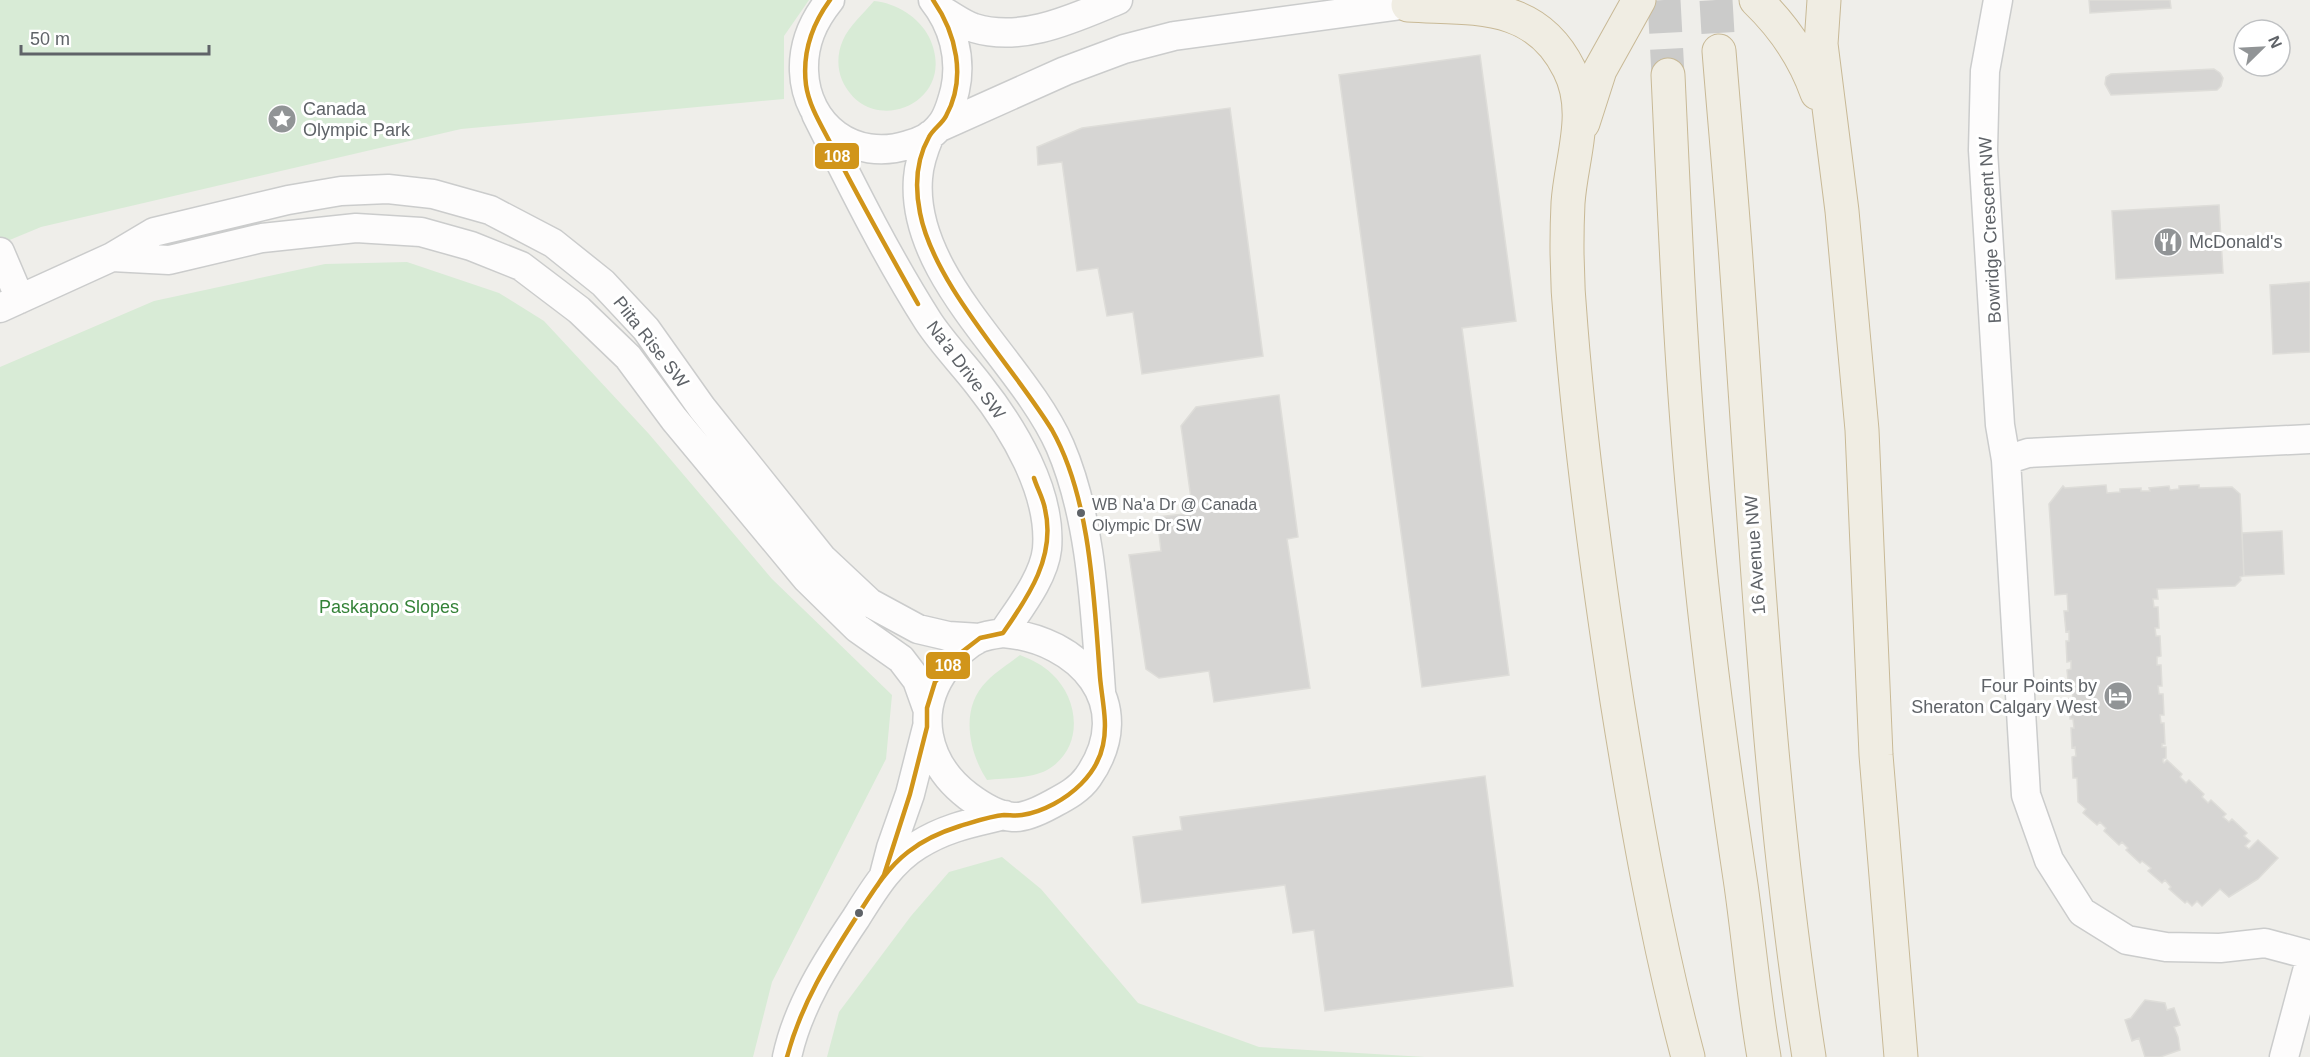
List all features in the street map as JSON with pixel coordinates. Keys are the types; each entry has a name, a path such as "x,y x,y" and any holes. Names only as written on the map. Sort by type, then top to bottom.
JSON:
{"highway":[{"path":"1576,141 1600,70 1639,0"},
{"path":"1756,0 1779,22 1800,55 1812,81 1830,136 1836,167"},
{"path":"1824,0 1821,44 1850,290 1862,430 1876,755 1901,1057"},
{"path":"1424,2 1502,12 1535,28 1549,40 1570,70 1579,105 1580,124 1569,199 1567,254 1570,324 1590,523 1629,776 1665,957 1688,1057"},
{"name":"16 Avenue NW","path":"1719,51 1771,751 1781,859 1809,1057"},
{"path":"1668,75 1684,373 1695,524 1716,717 1741,888 1755,1008 1764,1057"}],"street":[{"name":"Na'a Drive SW","path":"830,0 811,29 806,46 804,81 808,98 863,207 929,322 981,388 1014,435 1029,465 1045,510 1047,550 1034,588 992,635"},
{"path":"937,5 973,27 1023,31 1062,23 1118,0"},
{"name":"Bowridge Crescent NW","path":"1998,0 1985,71 1983,150 2000,425 2006,460 2026,795 2049,860 2082,912 2127,940 2166,947 2220,948 2265,944 2310,957"},
{"path":"816,114 837,135 864,148 881,150 898,148 915,143 935,131 1065,71 1124,49 1174,36 1424,2"},
{"name":"Na'a Drive SW","path":"937,5 954,39 958,70 953,100 922,156 918,178 919,208 926,236 959,300 1014,372 1049,424 1060,447 1082,516 1095,609 1101,691"},
{"name":"Piita Rise SW","path":"10,304 112,257 154,232 288,200 341,191 388,189 433,194 490,210 553,243 603,283 646,329 702,408 822,558 870,603 918,628 948,636 992,635"},
{"name":"Piita Rise SW","path":"112,257 169,260 262,238 302,232 366,228 421,232 471,246 521,266 579,310 628,357 674,420 807,579 857,628 901,659 917,680 927,718"},
{"path":"0,252 10,304"},
{"path":"2006,460 2028,453 2310,439"},
{"path":"884,875 910,794 935,682 954,658 992,635 1030,636 1056,646 1082,666 1101,691 1106,724 1100,755 1083,784 1048,807 1014,817 975,801 949,778 931,745 927,718"},
{"path":"787,1057 797,1022 824,966 884,875 916,846 949,828 1005,815"},
{"path":"2284,1057 2310,957"}],"green space":[{"name":"Canada Olympic Park","path":"0,0 809,0 784,36 784,99 461,129 41,227 0,244"},
{"path":"874,1 898,8 913,17 929,37 936,60 933,80 923,96 908,106 890,111 871,108 855,98 842,80 839,71 838,60 843,40"},
{"name":"Paskapoo Slopes","path":"407,262 499,293 544,321 649,434 772,579 892,695 886,759 772,982 753,1057 0,1057 0,367 154,301 325,264"},
{"path":"1020,655 1045,668 1061,685 1072,710 1074,724 1072,737 1059,761 1047,770 1026,777 987,780 975,757 972,744 970,717 973,704 978,692 987,681"},
{"path":"1002,857 1041,889 1138,1003 1259,1047 1425,1057 827,1057 839,1012 911,916 949,872"}],"building":[{"path":"2089,0 2170,0 2171,8 2090,13"},
{"path":"1480,55 1516,321 1462,328 1509,675 1422,687 1339,75"},
{"path":"2214,69 2223,78 2217,90 2111,95 2105,84 2106,77 2111,74"},
{"path":"1230,108 1263,356 1142,374 1133,312 1107,316 1098,268 1077,271 1062,162 1038,165 1037,147 1082,128"},
{"name":"McDonald's","path":"2219,205 2223,273 2116,279 2112,211"},
{"path":"2310,282 2310,352 2273,354 2270,285"},
{"path":"1279,395 1298,537 1287,539 1310,688 1214,702 1209,671 1159,678 1146,669 1129,555 1161,551 1157,517 1193,513 1181,426 1196,407"},
{"name":"Four Points by Sheraton Calgary West","path":"2106,485 2107,493 2120,492 2120,489 2141,488 2141,491 2150,491 2149,488 2169,486 2170,490 2179,489 2179,486 2199,485 2199,488 2232,487 2240,494 2244,576 2240,577 2241,580 2235,586 2157,589 2158,599 2153,599 2154,607 2158,607 2159,628 2155,628 2156,636 2160,636 2161,656 2157,657 2157,665 2161,665 2162,686 2158,686 2159,694 2163,694 2164,715 2160,715 2161,723 2164,723 2165,744 2162,744 2162,747 2166,747 2166,758 2163,762 2167,760 2182,774 2180,777 2186,783 2189,780 2204,794 2202,797 2208,803 2211,800 2226,814 2223,817 2229,822 2232,819 2247,833 2244,836 2250,841 2245,846 2249,849 2258,840 2278,858 2258,879 2229,897 2220,889 2202,906 2197,901 2192,906 2187,901 2185,903 2169,889 2171,887 2165,880 2162,883 2148,871 2151,868 2142,861 2140,863 2126,850 2128,848 2122,842 2119,845 2104,831 2106,828 2100,822 2097,825 2083,813 2086,809 2078,802 2077,778 2073,778 2072,757 2076,756 2075,747 2072,748 2071,728 2074,728 2073,719 2070,719 2069,699 2073,698 2072,690 2069,690 2067,670 2071,669 2071,661 2067,662 2066,641 2069,641 2069,631 2066,632 2064,611 2068,611 2067,594 2055,595 2049,504 2063,486 2065,488"},
{"path":"2282,531 2284,574 2244,576 2242,533"},
{"path":"1485,776 1513,986 1325,1011 1314,930 1293,933 1285,885 1142,903 1133,837 1182,830 1180,817"},
{"path":"2145,1000 2165,1003 2167,1010 2174,1008 2180,1025 2174,1027 2180,1050 2160,1057 2145,1057 2139,1038 2132,1041 2125,1020 2131,1018"}],"tunnel":[{"path":"1664,0 1668,75"},
{"path":"1716,0 1719,51"}],"transit line":[{"name":"108","path":"830,0 809,40 805,73 810,101 843,168 918,304"},
{"name":"108","path":"787,1057 800,1019 826,966 868,899 900,859 926,840 946,831 993,817 1030,813 1061,800 1081,784 1092,771 1103,745 1104,711 1088,550 1083,518 1065,457 1036,405 977,324 941,268 928,240 920,213 917,184 921,155 929,137 944,119 952,101 957,71 953,41 933,0"},
{"name":"108","path":"877,886 884,875 910,794 927,727 927,708 935,682 954,658 980,638 1003,633 1022,605 1038,575 1047,543 1047,526 1044,505 1034,478"}],"place":[{"name":"Canada Olympic Park","path":"282,119"},
{"name":"McDonald's","path":"2168,242"},
{"name":"WB Na'a Dr @ Canada Olympic Dr SW","path":"1081,513"},
{"name":"Four Points by Sheraton Calgary West","path":"2118,696"}]}
